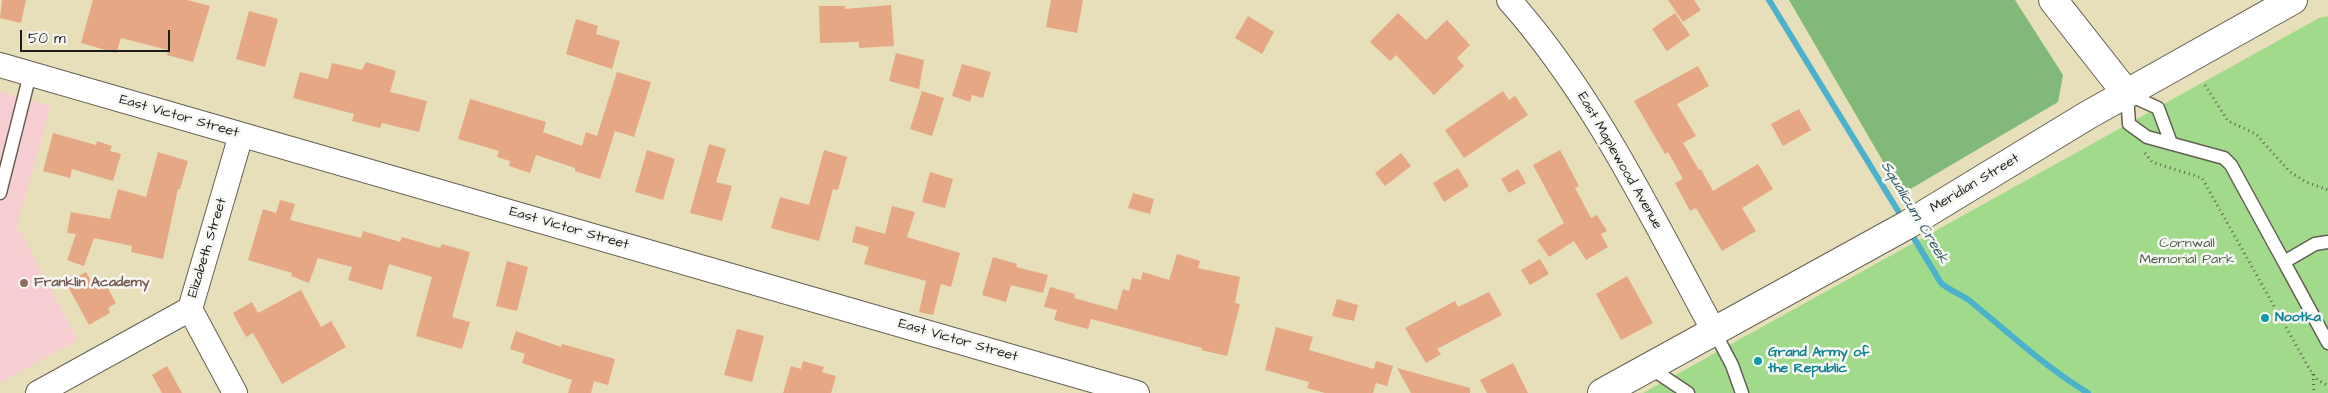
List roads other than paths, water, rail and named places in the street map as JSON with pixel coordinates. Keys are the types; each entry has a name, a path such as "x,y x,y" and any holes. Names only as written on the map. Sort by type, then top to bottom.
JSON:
{"main road":[{"path":"2053,0 2127,94"},
{"name":"Meridian Street","path":"1602,393 1907,225 2127,94 2293,0"}],"street":[{"name":"East Maplewood Avenue","path":"1510,0 1534,27 1587,101 1714,331"},
{"name":"East Victor Street","path":"0,66 1137,393"},
{"name":"Elizabeth Street","path":"38,393 190,309 241,135"},
{"path":"190,309 235,393"}],"lane":[{"path":"0,193 30,74"},
{"path":"2172,143 2158,108 2127,94 2129,124 2148,137 2224,158 2231,165 2328,343"},
{"path":"2284,262 2315,244 2328,242"},
{"path":"1714,331 1732,365 1742,393"},
{"path":"1649,367 1688,393"}],"waterway":[{"name":"Squalicum Creek","path":"1769,0 1903,219"},
{"name":"Squalicum Creek","path":"1909,230 1941,283 1970,301 2042,361 2088,393"}],"place":[{"name":"Franklin Academy","path":"24,283"},
{"name":"Nootka","path":"2265,318"},
{"name":"Grand Army of the Republic","path":"1758,361"}],"park label":[{"name":"Cornwall Memorial Park","path":"2187,252"}]}
